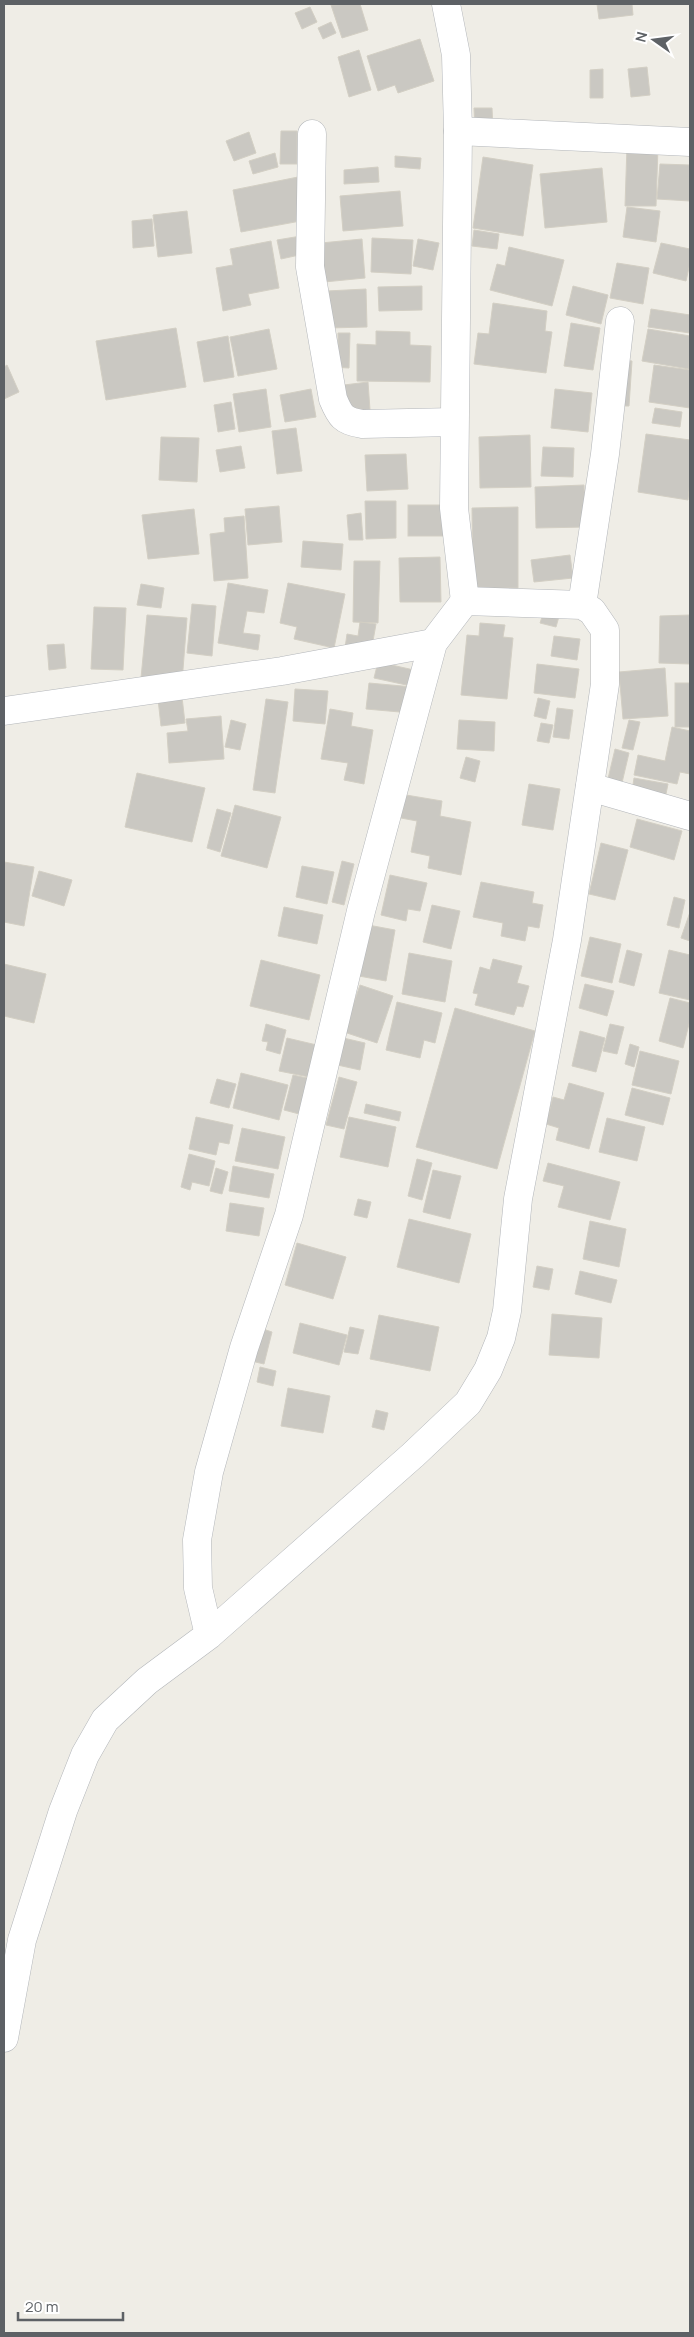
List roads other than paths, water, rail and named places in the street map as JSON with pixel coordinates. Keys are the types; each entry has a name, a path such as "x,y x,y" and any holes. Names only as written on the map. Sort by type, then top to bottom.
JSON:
{"street":[{"path":"209,1635 198,1588 197,1540 208,1472 244,1348 289,1216 361,911 433,643 465,601 454,508 458,131 456,55 446,4"},
{"path":"458,131 690,142"},
{"path":"312,134 310,267 338,412 349,422 362,424 454,422"},
{"path":"582,605 605,454 620,321"},
{"path":"4,2038 22,1940 63,1811 85,1755 105,1720 147,1681 209,1635 413,1455 468,1403 488,1370 501,1338 507,1311 518,1199 567,940 590,787 605,684 605,630 592,611 582,605 465,601"},
{"path":"4,711 282,671 433,643"},
{"path":"590,787 690,816"}]}
